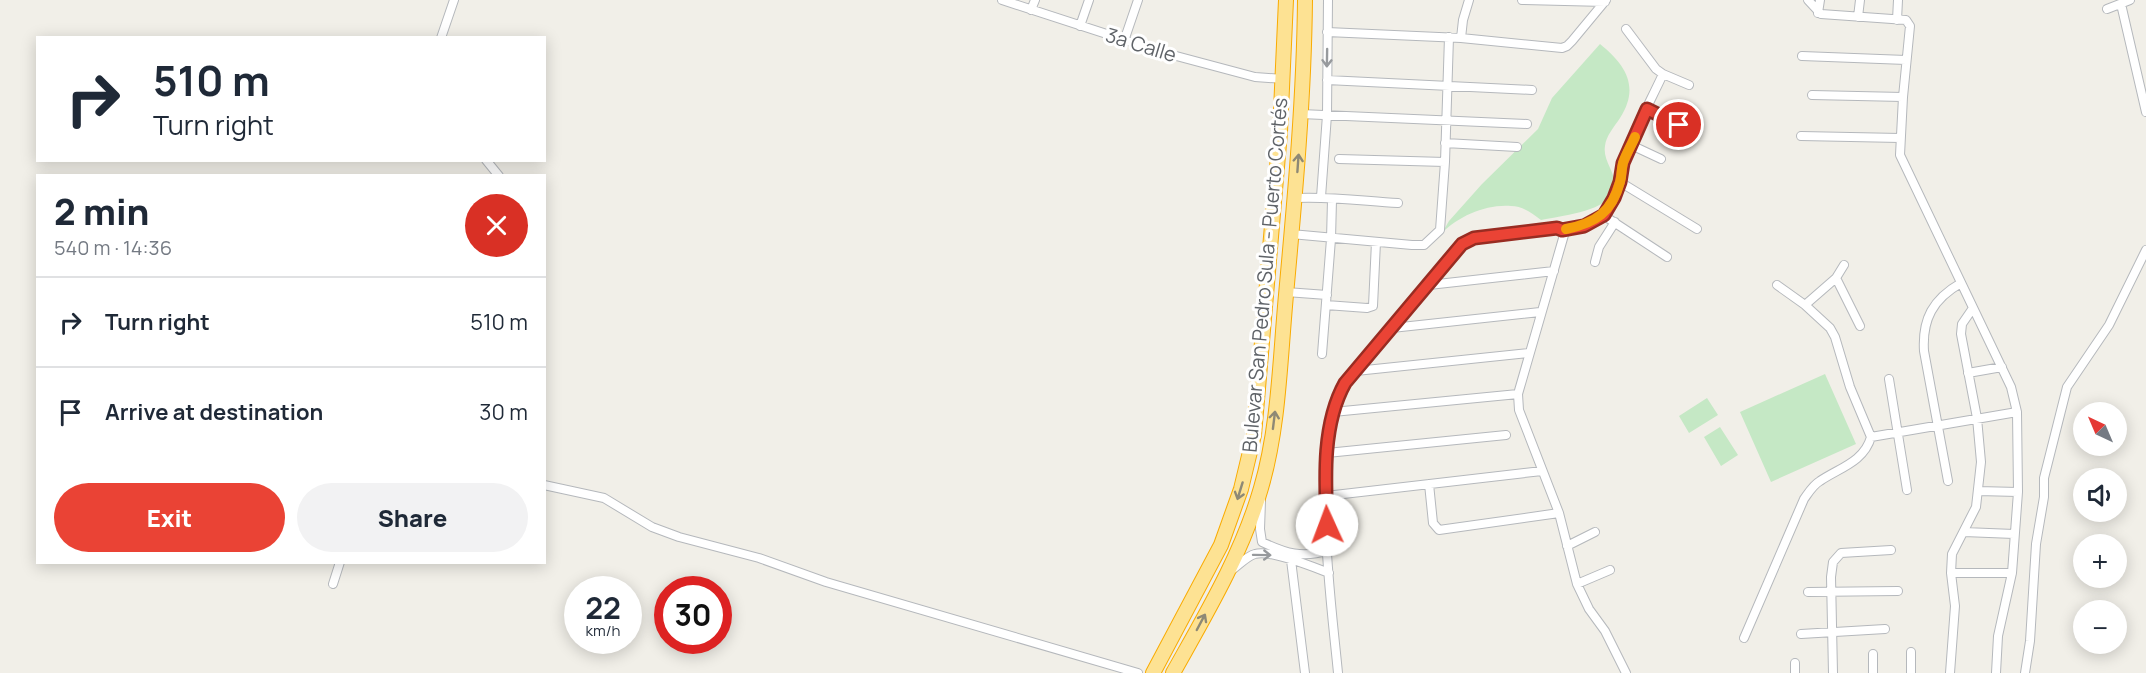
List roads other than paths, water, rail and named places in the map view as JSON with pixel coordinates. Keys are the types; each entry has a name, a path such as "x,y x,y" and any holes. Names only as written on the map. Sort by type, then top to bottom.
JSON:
{"highway":[{"name":"Bulevar San Pedro Sula - Puerto Cortés","path":"1153,673 1221,544 1241,489 1254,435 1284,79 1286,0"},
{"name":"Bulevar San Pedro Sula - Puerto Cortés","path":"1173,673 1226,575 1245,533 1261,488 1274,425 1304,78 1305,0"}],"street":[{"path":"442,36 454,0"},
{"name":"3a Calle","path":"1002,0 1124,41 1266,79 1284,79"},
{"path":"1031,10 1035,0"},
{"path":"1080,26 1089,0"},
{"path":"1124,41 1138,0"},
{"path":"1321,197 1327,115 1328,0"},
{"path":"1461,38 1469,0"},
{"path":"1522,0 1605,1"},
{"path":"1808,0 1818,13 1906,20 1910,26 1900,138 1901,159 2011,387 2017,412 2018,492 2012,573 1998,636 1996,673"},
{"path":"1818,13 1820,0"},
{"path":"1858,17 1860,0"},
{"path":"1897,20 1898,0"},
{"path":"1327,32 1449,37 1562,48 1572,41 1605,1"},
{"path":"2107,9 2127,1 2146,112"},
{"path":"1626,29 1656,69 1689,85"},
{"path":"1292,234 1424,245 1440,230 1445,162 1449,37"},
{"path":"1802,56 1906,60"},
{"path":"1338,673 1329,573 1326,496 1327,453 1333,412 1341,390 1462,244 1468,240 1584,226 1604,215 1614,198 1620,182 1623,163 1663,74"},
{"path":"1327,80 1532,90"},
{"path":"1812,95 1903,97"},
{"path":"1647,109 1679,125"},
{"path":"1301,114 1527,124"},
{"path":"1801,136 1900,138"},
{"path":"1445,143 1517,147"},
{"path":"1631,145 1661,159"},
{"path":"1339,159 1445,162"},
{"path":"488,162 497,174"},
{"path":"1620,182 1697,229"},
{"path":"1295,198 1321,197 1332,200 1398,203"},
{"path":"1322,354 1332,200"},
{"path":"1604,215 1667,257"},
{"path":"1595,262 1599,247 1615,222"},
{"path":"1562,230 1564,235 1518,394 1519,410 1558,513 1577,584 1589,609 1605,631 1623,672"},
{"path":"1326,305 1367,308 1373,306 1376,242"},
{"path":"2025,673 2030,641 2036,544 2044,497 2044,478 2067,387 2109,325 2132,273 2146,249"},
{"path":"1804,305 1836,278 1844,265"},
{"path":"1429,285 1554,271"},
{"path":"1836,278 1860,326"},
{"path":"1948,481 1923,336 1926,321 1935,305 1949,290 1961,283"},
{"path":"1744,638 1804,499 1812,487 1821,480 1844,469 1859,457 1869,444 1871,437 1850,387 1834,338 1825,323 1777,285"},
{"path":"1286,292 1327,295"},
{"path":"1950,673 1955,606 1951,573 1952,554 1976,507 1981,462 1977,418 1961,334 1962,324 1974,308"},
{"path":"1392,328 1540,312"},
{"path":"1356,371 1529,353"},
{"path":"1968,373 2002,366"},
{"path":"1889,379 1907,490"},
{"path":"1333,412 1518,394"},
{"path":"1871,437 2017,412"},
{"path":"1327,453 1506,435"},
{"path":"1326,496 1542,471"},
{"path":"1430,484 1433,523 1439,530 1558,513"},
{"path":"546,485 604,498 652,527 679,537 759,558 826,582 1138,673"},
{"path":"1261,488 1262,542 1294,554 1312,556 1328,550"},
{"path":"1978,491 2018,492"},
{"path":"1566,546 1595,532"},
{"path":"1964,532 2014,534"},
{"path":"1833,673 1833,562 1841,553 1891,549"},
{"path":"1226,575 1252,555 1259,553 1291,560 1329,573"},
{"path":"1291,560 1305,673"},
{"path":"333,584 339,564"},
{"path":"1577,584 1610,570"},
{"path":"1951,573 2012,573"},
{"path":"1808,592 1898,591"},
{"path":"1801,634 1885,629"},
{"path":"1911,652 1911,673"},
{"path":"1873,654 1873,673"},
{"path":"1795,663 1795,673"}]}
